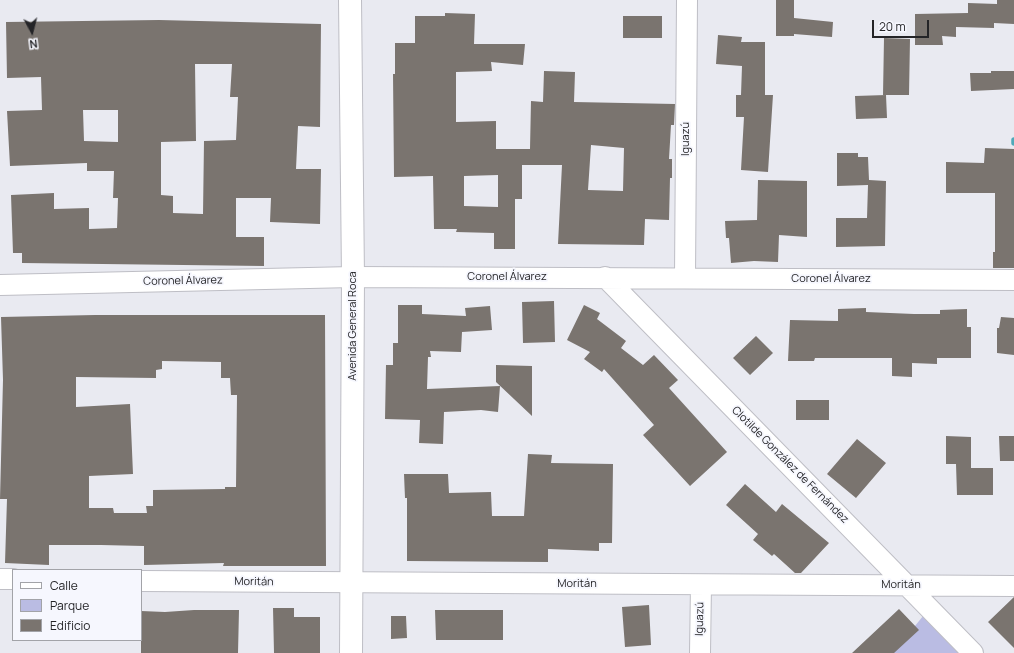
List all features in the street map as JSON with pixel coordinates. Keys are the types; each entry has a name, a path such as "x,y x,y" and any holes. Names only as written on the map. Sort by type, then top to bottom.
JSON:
{"main road":[{"name":"Avenida General Roca","path":"350,0 353,277 351,653"}],"street":[{"name":"Iguazú","path":"686,277 687,0"},
{"name":"Coronel Álvarez","path":"0,284 353,277 686,277 1014,280"},
{"name":"Clotilde González de Fernández","path":"605,277 909,585 974,653"},
{"path":"0,579 12,579"},
{"name":"Moritán","path":"142,581 1014,586"},
{"name":"Iguazú","path":"700,653 701,585"}],"green space":[{"path":"932,605 981,653 893,653"}],"building":[{"path":"776,0 794,0 794,18 833,22 832,37 794,34 794,36 776,36"},
{"path":"997,0 1014,0 1014,24 994,23 994,28 956,27 956,37 942,36 943,45 915,45 915,14 968,13 968,3 997,4"},
{"path":"445,13 475,14 474,44 525,44 523,65 491,62 492,71 456,72 456,122 496,121 496,149 530,149 531,101 543,102 544,71 575,72 574,102 675,104 674,125 671,125 669,159 672,159 672,178 670,178 669,220 645,219 644,245 558,244 562,165 522,165 522,199 515,199 515,249 494,249 494,233 456,232 457,229 434,229 433,176 394,177 393,74 395,74 395,43 415,43 415,16 445,16","holes":["591,145 624,148 623,191 588,190","498,175 498,207 464,206 464,176"]},
{"path":"623,16 662,16 662,38 623,38"},
{"path":"159,20 321,24 320,127 298,126 296,169 321,169 320,224 270,222 271,198 236,198 236,237 264,237 264,266 22,263 22,253 13,253 11,195 54,193 54,209 89,208 89,229 117,228 118,198 113,198 114,171 87,171 87,163 10,166 7,111 42,110 41,77 7,78 6,22","holes":["195,64 232,64 230,97 238,97 236,140 204,141 203,214 173,213 173,196 161,195 161,142 196,141","83,110 118,110 118,142 84,141"]},
{"path":"718,35 742,37 741,42 765,42 765,95 773,95 768,172 741,170 744,117 736,117 736,95 741,95 742,66 716,64"},
{"path":"884,38 910,39 909,95 883,95"},
{"path":"991,71 1014,71 1014,89 971,91 970,73 991,73"},
{"path":"886,95 887,118 856,119 855,96"},
{"path":"985,148 1014,149 1014,268 993,268 993,252 995,252 995,193 946,193 946,162 984,163"},
{"path":"837,153 858,153 858,157 868,157 869,180 886,181 885,246 836,247 836,218 867,218 868,185 837,186"},
{"path":"758,180 807,181 807,237 779,235 778,262 754,261 731,263 729,238 726,238 725,221 757,220"},
{"path":"554,301 555,342 523,343 522,302"},
{"path":"398,305 422,305 422,314 466,316 465,308 490,306 492,330 462,332 461,352 430,351 431,357 428,357 427,389 500,386 498,412 481,410 444,412 443,444 419,443 420,420 385,419 386,365 393,365 393,343 398,343"},
{"path":"584,305 600,313 597,319 626,341 621,348 643,365 654,355 678,380 669,388 727,452 690,486 643,435 654,425 604,369 602,372 584,359 590,352 567,340"},
{"path":"866,308 866,312 914,314 940,314 940,310 967,309 967,327 971,327 971,358 937,358 937,364 912,363 912,377 892,376 892,358 815,358 814,361 788,361 790,320 838,321 838,309"},
{"path":"95,315 325,315 326,566 223,566 224,563 144,565 144,546 101,545 49,545 49,565 5,563 7,499 0,499 3,380 1,317","holes":["162,361 221,362 221,378 230,378 231,395 237,395 236,487 225,487 225,489 153,490 153,506 146,506 147,513 114,513 113,508 89,508 89,476 133,474 130,404 76,407 76,377 156,378 156,370 162,369"]},
{"path":"1001,317 1014,318 1014,355 997,353 997,328 999,328"},
{"path":"756,336 773,353 750,375 733,358"},
{"path":"496,365 532,366 532,416 496,382"},
{"path":"796,400 829,400 829,420 796,420"},
{"path":"946,436 971,437 971,468 993,468 993,495 957,495 956,464 946,464"},
{"path":"999,436 1014,436 1014,461 1000,461"},
{"path":"857,439 886,463 856,498 827,474"},
{"path":"528,454 552,455 551,463 613,464 612,543 599,543 599,551 548,549 548,562 407,561 407,498 405,498 404,474 448,474 449,493 491,492 492,516 524,516"},
{"path":"745,484 776,512 782,504 829,543 801,573 795,573 774,554 772,556 753,540 758,534 726,505"},
{"path":"1014,597 1014,648 988,622"},
{"path":"649,605 651,645 625,647 622,607"},
{"path":"273,608 294,608 294,617 320,617 320,653 274,653"},
{"path":"899,609 919,630 894,653 852,653"},
{"path":"194,610 239,610 238,653 141,653 142,611 165,612"},
{"path":"435,610 503,610 503,640 436,640"},
{"path":"391,616 406,616 407,638 391,639"}]}
